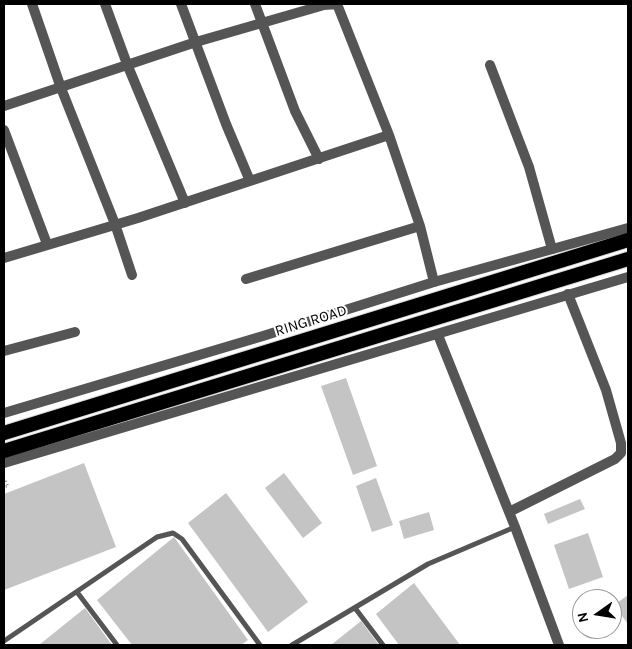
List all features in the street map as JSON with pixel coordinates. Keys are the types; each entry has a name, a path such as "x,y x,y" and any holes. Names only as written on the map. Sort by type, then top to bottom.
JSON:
{"highway":[{"name":"RING ROAD","path":"4,433 628,240"},
{"path":"4,451 628,259"}],"street":[{"path":"32,4 61,88 115,224 132,275"},
{"path":"105,4 127,64 185,203"},
{"path":"181,4 226,124 250,181"},
{"path":"255,4 295,110 319,159"},
{"path":"4,106 196,42 324,5 338,4 390,135 420,226 434,282"},
{"path":"490,65 529,167 552,249"},
{"path":"4,130 47,244"},
{"path":"4,258 185,203 390,135"},
{"path":"246,279 420,226"},
{"name":"RING ROAD","path":"4,413 264,336 434,282 628,228"},
{"path":"4,463 628,277"},
{"path":"510,512 615,459 621,453 621,443 606,390 568,294"},
{"path":"4,351 75,332"},
{"path":"438,335 510,512 558,645"}],"lane":[{"path":"293,645 428,564 515,527"},
{"path":"4,641 156,537 173,533 182,539 260,645"},
{"path":"77,592 117,645"},
{"path":"355,608 383,645"}],"path":[{"path":"4,480 6,479 8,486 4,487"}],"building":[{"path":"346,378 377,466 353,475 321,386"},
{"path":"84,463 116,547 4,590 4,494"},
{"path":"284,473 322,523 303,538 265,488"},
{"path":"376,478 393,525 372,532 356,486"},
{"path":"226,493 308,602 268,632 188,523"},
{"path":"580,499 585,509 548,524 544,514"},
{"path":"429,512 434,530 404,539 399,521"},
{"path":"588,533 603,577 569,589 554,545"},
{"path":"174,537 248,640 241,645 132,645 97,600"},
{"path":"414,583 460,645 399,645 376,614"},
{"path":"628,595 628,624 622,616 622,599"},
{"path":"85,608 112,645 39,645"},
{"path":"361,621 379,645 331,645"}]}
